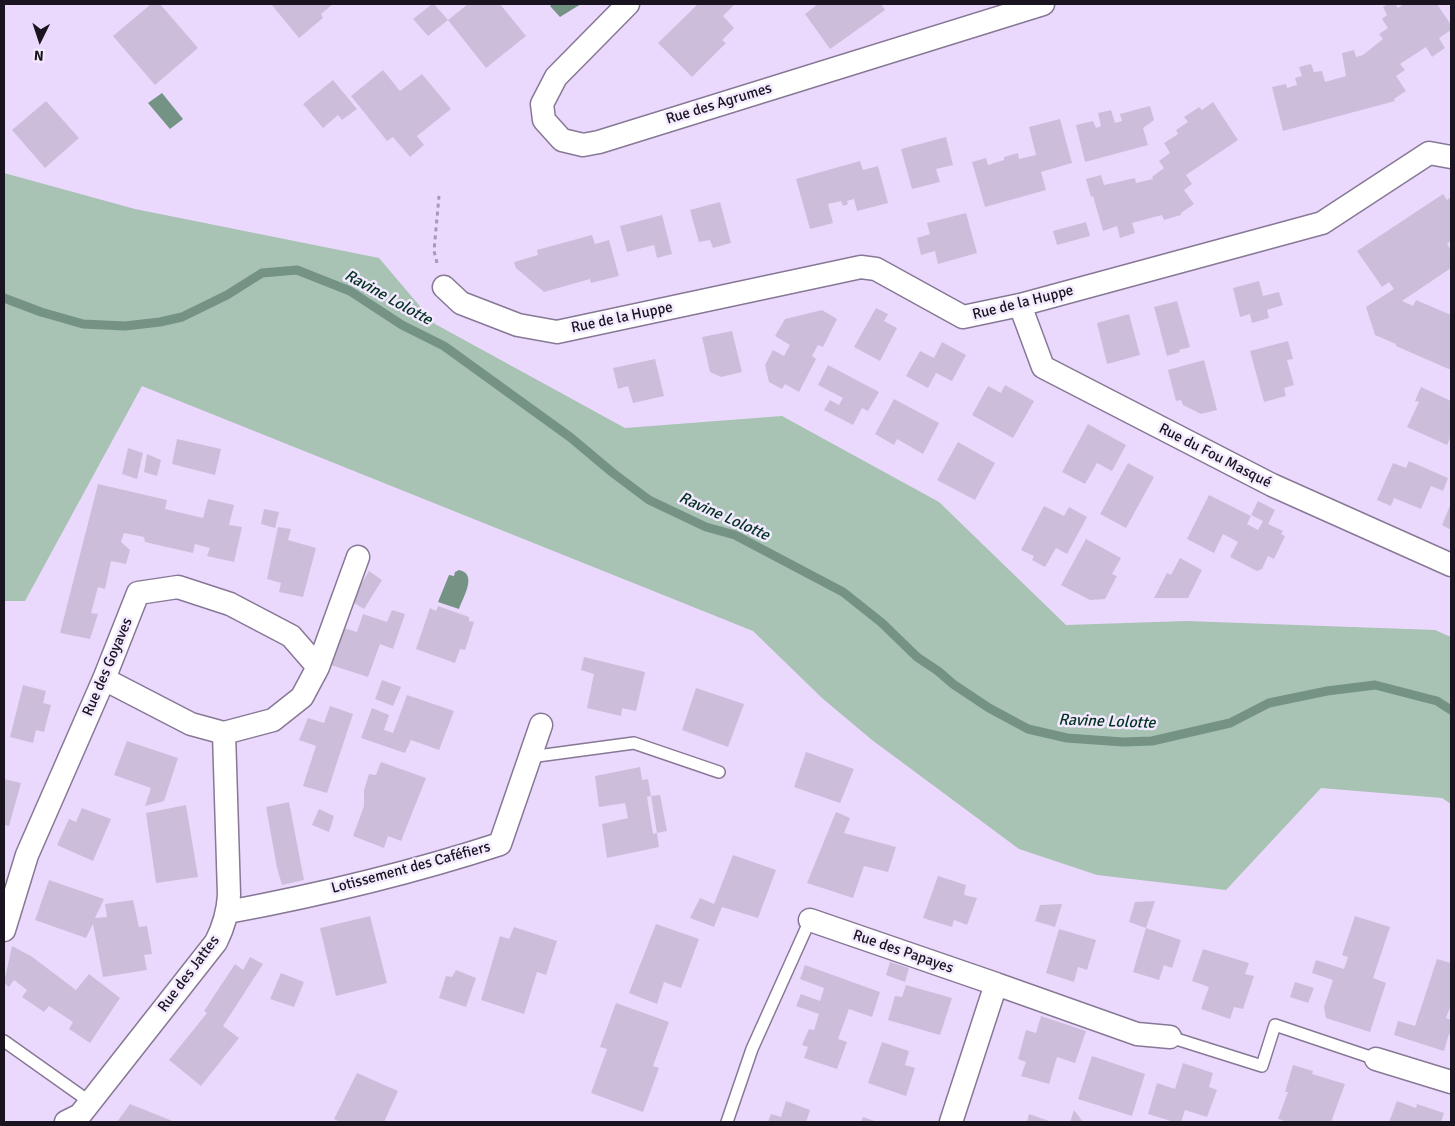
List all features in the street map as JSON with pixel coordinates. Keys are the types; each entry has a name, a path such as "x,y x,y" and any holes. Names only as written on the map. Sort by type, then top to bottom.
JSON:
{"street":[{"name":"Rue des Agrumes","path":"628,4 556,77 542,104 544,120 562,140 583,145 599,142 1043,4"},
{"name":"Rue de la Huppe","path":"444,287 461,303 518,325 557,332 861,266 876,269 963,317 1020,304 1322,223 1429,152 1451,157"},
{"name":"Rue du Fou Masqué","path":"1020,304 1043,367 1272,485 1451,565"},
{"path":"104,679 191,724 224,733 273,720 302,697 318,667 358,557"},
{"name":"Rue des Goyaves","path":"4,930 27,855 104,679 138,593 178,587 230,604 291,636 318,667"},
{"name":"Lotissement des Caféfiers","path":"228,912 285,901 440,863 500,844 541,725"},
{"name":"Rue des Jattes","path":"66,1122 80,1115 216,942 223,927 228,912 229,895 224,733"},
{"name":"Rue des Papayes","path":"810,920 1137,1034 1170,1037"},
{"path":"951,1122 996,984"},
{"path":"1376,1059 1451,1082"}],"lane":[{"path":"530,757 634,743 719,772"},
{"path":"727,1122 752,1049 810,920"},
{"path":"1170,1037 1262,1066 1276,1025 1376,1059"},
{"path":"4,1040 90,1102"}],"path":[{"path":"438,196 434,251 444,287"}],"shaded area":[{"path":"552,4 581,4 560,17 550,6"},
{"path":"162,93 183,119 170,129 148,103"},
{"path":"4,173 135,209 379,258 435,324 625,428 782,416 939,502 1066,625 1186,621 1435,630 1451,637 1451,804 1442,798 1321,788 1226,890 1097,875 1019,849 872,740 822,698 753,631 142,386 25,601 4,601"},
{"path":"459,570 465,572 468,576 468,586 459,609 438,602 449,575 454,576 455,572"}],"building":[{"path":"151,4 160,4 198,48 155,85 113,36"},
{"path":"271,4 333,4 321,14 323,18 299,38"},
{"path":"432,4 448,20 428,36 413,19"},
{"path":"468,4 500,4 526,36 486,68 448,20"},
{"path":"698,4 735,4 723,16 734,28 722,40 726,43 692,77 658,43"},
{"path":"818,4 881,4 885,10 830,49 805,14"},
{"path":"1388,4 1395,4 1398,8 1404,4 1437,4 1451,25 1451,30 1439,38 1445,48 1432,57 1426,47 1400,64 1405,70 1396,76 1406,91 1394,99 1395,101 1283,131 1272,87 1286,84 1287,88 1297,85 1295,78 1302,76 1299,67 1311,64 1314,72 1322,71 1325,82 1346,76 1342,53 1354,50 1356,57 1363,55 1383,39 1379,34 1388,28 1382,19 1387,15 1383,7"},
{"path":"383,70 400,91 422,74 451,109 417,136 424,145 410,157 393,137 387,141 351,96"},
{"path":"333,80 357,109 342,120 338,115 323,128 303,104"},
{"path":"46,101 79,138 45,168 12,130"},
{"path":"1213,102 1238,140 1186,175 1192,184 1184,190 1194,204 1181,213 1181,215 1164,220 1162,215 1132,223 1135,233 1120,238 1117,226 1103,231 1086,179 1101,175 1104,185 1135,178 1136,183 1153,179 1152,177 1164,168 1159,161 1170,153 1164,143 1178,134 1176,130 1188,122 1184,117 1199,107 1202,110"},
{"path":"1150,106 1154,120 1143,128 1148,145 1085,162 1076,125 1093,121 1096,128 1101,126 1098,113 1111,110 1115,123 1122,121 1120,114"},
{"path":"1060,119 1072,163 1041,172 1046,190 985,207 972,162 986,158 988,165 1018,153 1019,159 1036,155 1029,127"},
{"path":"946,137 953,165 936,169 940,182 912,189 901,149"},
{"path":"860,161 863,170 878,166 888,203 857,211 854,199 847,201 848,204 843,206 841,201 828,204 833,223 810,229 796,179"},
{"path":"1443,194 1447,200 1451,197 1451,241 1447,244 1451,250 1451,268 1402,301 1413,306 1416,300 1451,315 1451,370 1375,335 1366,307 1394,289 1389,282 1382,287 1357,251"},
{"path":"720,202 731,243 713,248 710,240 699,242 690,210"},
{"path":"966,213 977,253 938,264 935,251 921,255 917,238 930,234 927,223"},
{"path":"662,215 672,254 657,258 654,245 627,252 620,226"},
{"path":"1086,222 1090,236 1057,245 1053,231"},
{"path":"592,235 595,244 609,240 619,276 591,283 590,279 544,292 516,268 514,262 538,255 537,250"},
{"path":"1259,281 1263,296 1279,292 1283,305 1267,310 1269,318 1252,323 1250,314 1240,317 1233,288"},
{"path":"1177,301 1190,347 1167,356 1154,307"},
{"path":"876,308 888,314 884,321 897,328 880,361 854,347"},
{"path":"822,310 837,319 823,347 818,345 812,356 816,359 799,392 785,384 782,389 769,382 765,365 773,350 784,356 790,345 775,336 785,319"},
{"path":"1129,314 1140,355 1107,364 1097,323"},
{"path":"732,331 742,372 721,377 710,372 702,337"},
{"path":"1288,341 1293,359 1287,360 1294,385 1284,388 1286,396 1264,402 1250,351"},
{"path":"942,342 966,355 952,381 936,373 928,388 906,376 920,351 934,358"},
{"path":"655,359 664,396 633,403 628,386 618,389 613,368"},
{"path":"1204,360 1217,410 1201,414 1183,405 1181,400 1176,401 1168,370"},
{"path":"828,365 879,392 868,411 862,408 853,425 824,410 830,400 839,405 843,398 818,385"},
{"path":"1005,385 1034,401 1013,438 972,415 988,386 1001,393"},
{"path":"1421,387 1451,401 1451,436 1447,445 1407,427 1419,402 1415,401"},
{"path":"894,399 939,423 923,454 897,439 894,445 875,434"},
{"path":"1088,424 1126,445 1112,471 1097,463 1085,484 1062,472"},
{"path":"177,439 221,449 215,475 172,464"},
{"path":"958,442 995,463 975,500 937,480"},
{"path":"128,448 143,453 137,479 122,474"},
{"path":"147,454 161,460 157,476 144,472"},
{"path":"1409,461 1448,478 1443,491 1431,486 1421,509 1394,498 1391,506 1377,500 1393,463 1406,468"},
{"path":"1128,463 1154,477 1126,528 1100,514"},
{"path":"98,484 167,500 165,509 203,518 208,499 234,505 229,525 242,527 234,562 207,556 210,548 195,544 193,553 145,542 144,537 124,533 121,542 130,550 126,564 111,561 105,589 98,587 91,613 98,614 90,639 60,633"},
{"path":"1209,495 1251,516 1247,524 1258,530 1263,521 1251,515 1258,501 1275,510 1268,524 1283,531 1281,534 1285,536 1274,559 1268,556 1262,569 1257,571 1230,557 1238,542 1223,534 1214,553 1187,539"},
{"path":"1451,503 1451,530 1442,525"},
{"path":"1044,506 1064,516 1069,507 1087,517 1067,554 1056,548 1045,567 1032,560 1034,556 1021,550"},
{"path":"264,509 279,512 275,528 261,524"},
{"path":"278,527 291,529 288,540 316,548 303,597 279,592 281,583 267,579"},
{"path":"1086,539 1121,558 1112,574 1117,576 1105,599 1090,600 1061,585"},
{"path":"1180,558 1202,570 1188,598 1154,598 1167,573 1171,575"},
{"path":"369,571 382,580 364,609 351,601"},
{"path":"438,606 469,617 469,621 474,622 465,650 460,649 455,663 416,649 430,608 436,611"},
{"path":"392,610 405,614 393,649 380,644 368,677 331,665 344,628 357,632 363,614 387,622"},
{"path":"584,657 645,672 636,711 622,708 621,716 587,708 594,674 581,670"},
{"path":"382,680 401,687 393,706 375,699"},
{"path":"23,685 46,691 43,703 51,705 44,732 36,730 33,743 10,737"},
{"path":"696,688 744,704 728,747 682,730"},
{"path":"407,695 454,711 439,750 411,740 405,753 361,738 372,708 389,715 384,730 393,733"},
{"path":"330,706 353,714 327,793 303,786 316,746 299,740 308,718 324,723"},
{"path":"127,741 178,758 164,801 145,806 151,788 114,775"},
{"path":"806,752 854,769 840,803 794,787"},
{"path":"381,762 426,778 401,841 388,836 384,848 353,836 364,806 364,790 369,774 376,775"},
{"path":"640,767 642,780 648,779 651,796 647,797 653,834 657,833 659,847 607,858 602,824 628,818 625,803 599,807 595,776"},
{"path":"4,779 21,783 9,826 4,825"},
{"path":"660,795 667,831 657,833 651,796"},
{"path":"289,802 304,880 282,885 266,807"},
{"path":"186,805 198,877 156,883 146,813"},
{"path":"82,808 111,819 93,861 57,845 69,819 76,822"},
{"path":"319,809 334,816 329,832 312,825"},
{"path":"836,812 850,818 844,833 896,847 888,872 864,866 853,898 807,883"},
{"path":"733,855 776,870 758,918 722,907 714,927 690,918 700,898 714,904"},
{"path":"938,876 966,885 964,895 977,898 967,925 954,920 952,927 923,918"},
{"path":"49,880 104,899 95,918 107,917 105,904 133,900 139,927 147,926 152,954 144,955 147,970 103,977 93,924 86,938 35,920"},
{"path":"1155,901 1146,928 1129,922 1135,902"},
{"path":"1062,904 1055,927 1035,921 1040,905"},
{"path":"370,916 387,983 336,996 320,928"},
{"path":"1355,916 1390,927 1373,978 1386,983 1370,1032 1326,1018 1324,1007 1333,980 1312,973 1316,960 1344,969 1348,957 1342,955"},
{"path":"656,924 699,939 681,988 664,982 657,1004 629,993"},
{"path":"514,927 557,941 546,975 537,972 524,1014 481,1000 500,936 509,939"},
{"path":"1146,928 1181,940 1172,968 1164,965 1159,980 1133,972"},
{"path":"1059,929 1096,940 1087,970 1078,967 1074,982 1046,973"},
{"path":"12,946 31,956 76,990 89,974 120,998 90,1043 69,1029 73,1022 49,1006 44,1012 22,997 27,990 14,980 9,987 4,983"},
{"path":"1203,949 1249,963 1245,974 1254,976 1243,1009 1234,1007 1230,1019 1201,1009 1209,987 1192,981"},
{"path":"250,957 263,964 223,1026 239,1038 201,1086 169,1060 207,1013 204,1011 235,964 243,970"},
{"path":"1437,959 1451,963 1451,1005 1446,1018 1451,1020 1451,1035 1449,1034 1444,1051 1394,1035 1398,1021 1415,1026"},
{"path":"890,962 909,968 905,982 886,975"},
{"path":"805,965 880,992 872,1017 849,1009 838,1039 847,1042 837,1069 804,1058 808,1047 802,1045 809,1029 814,1030 819,1014 796,1006 801,994 820,1001 824,988 800,979"},
{"path":"456,970 476,978 466,1007 439,998 446,976 452,977"},
{"path":"281,973 304,982 294,1007 270,999"},
{"path":"1295,982 1314,988 1308,1003 1290,997"},
{"path":"906,985 952,998 940,1035 888,1020 895,996 902,997"},
{"path":"616,1003 669,1022 653,1066 659,1068 643,1112 591,1093 607,1049 600,1047"},
{"path":"1041,1016 1086,1031 1075,1063 1057,1057 1049,1084 1021,1076 1026,1062 1018,1059 1026,1030 1036,1033"},
{"path":"882,1042 909,1051 905,1065 915,1068 906,1096 868,1083"},
{"path":"1092,1056 1145,1074 1132,1116 1078,1099"},
{"path":"1183,1063 1213,1073 1209,1087 1217,1090 1207,1117 1185,1110 1181,1122 1174,1122 1148,1114 1157,1083 1175,1089"},
{"path":"1293,1065 1313,1071 1312,1074 1345,1084 1331,1122 1288,1122 1278,1119 1288,1092 1285,1092"},
{"path":"357,1073 398,1091 384,1122 340,1122 334,1119"},
{"path":"786,1101 810,1110 806,1122 768,1122 771,1114 781,1117"},
{"path":"1397,1101 1416,1108 1417,1104 1444,1113 1441,1122 1389,1122"},
{"path":"130,1104 175,1122 117,1122"},
{"path":"1074,1110 1083,1122 1070,1122"},
{"path":"1029,1114 1052,1122 1027,1122"},
{"path":"863,1117 877,1122 861,1122"}],"waterway":[{"name":"Ravine Lolotte","path":"4,298 41,312 83,324 125,326 160,322 182,317 227,295 262,273 297,270 350,291 402,325 444,346 570,437 649,500 706,527 735,535 843,592 882,623 917,657 953,684 989,708 1028,729 1067,738 1123,742 1152,741 1230,723 1269,703 1327,691 1375,685 1437,701 1451,710"}]}
